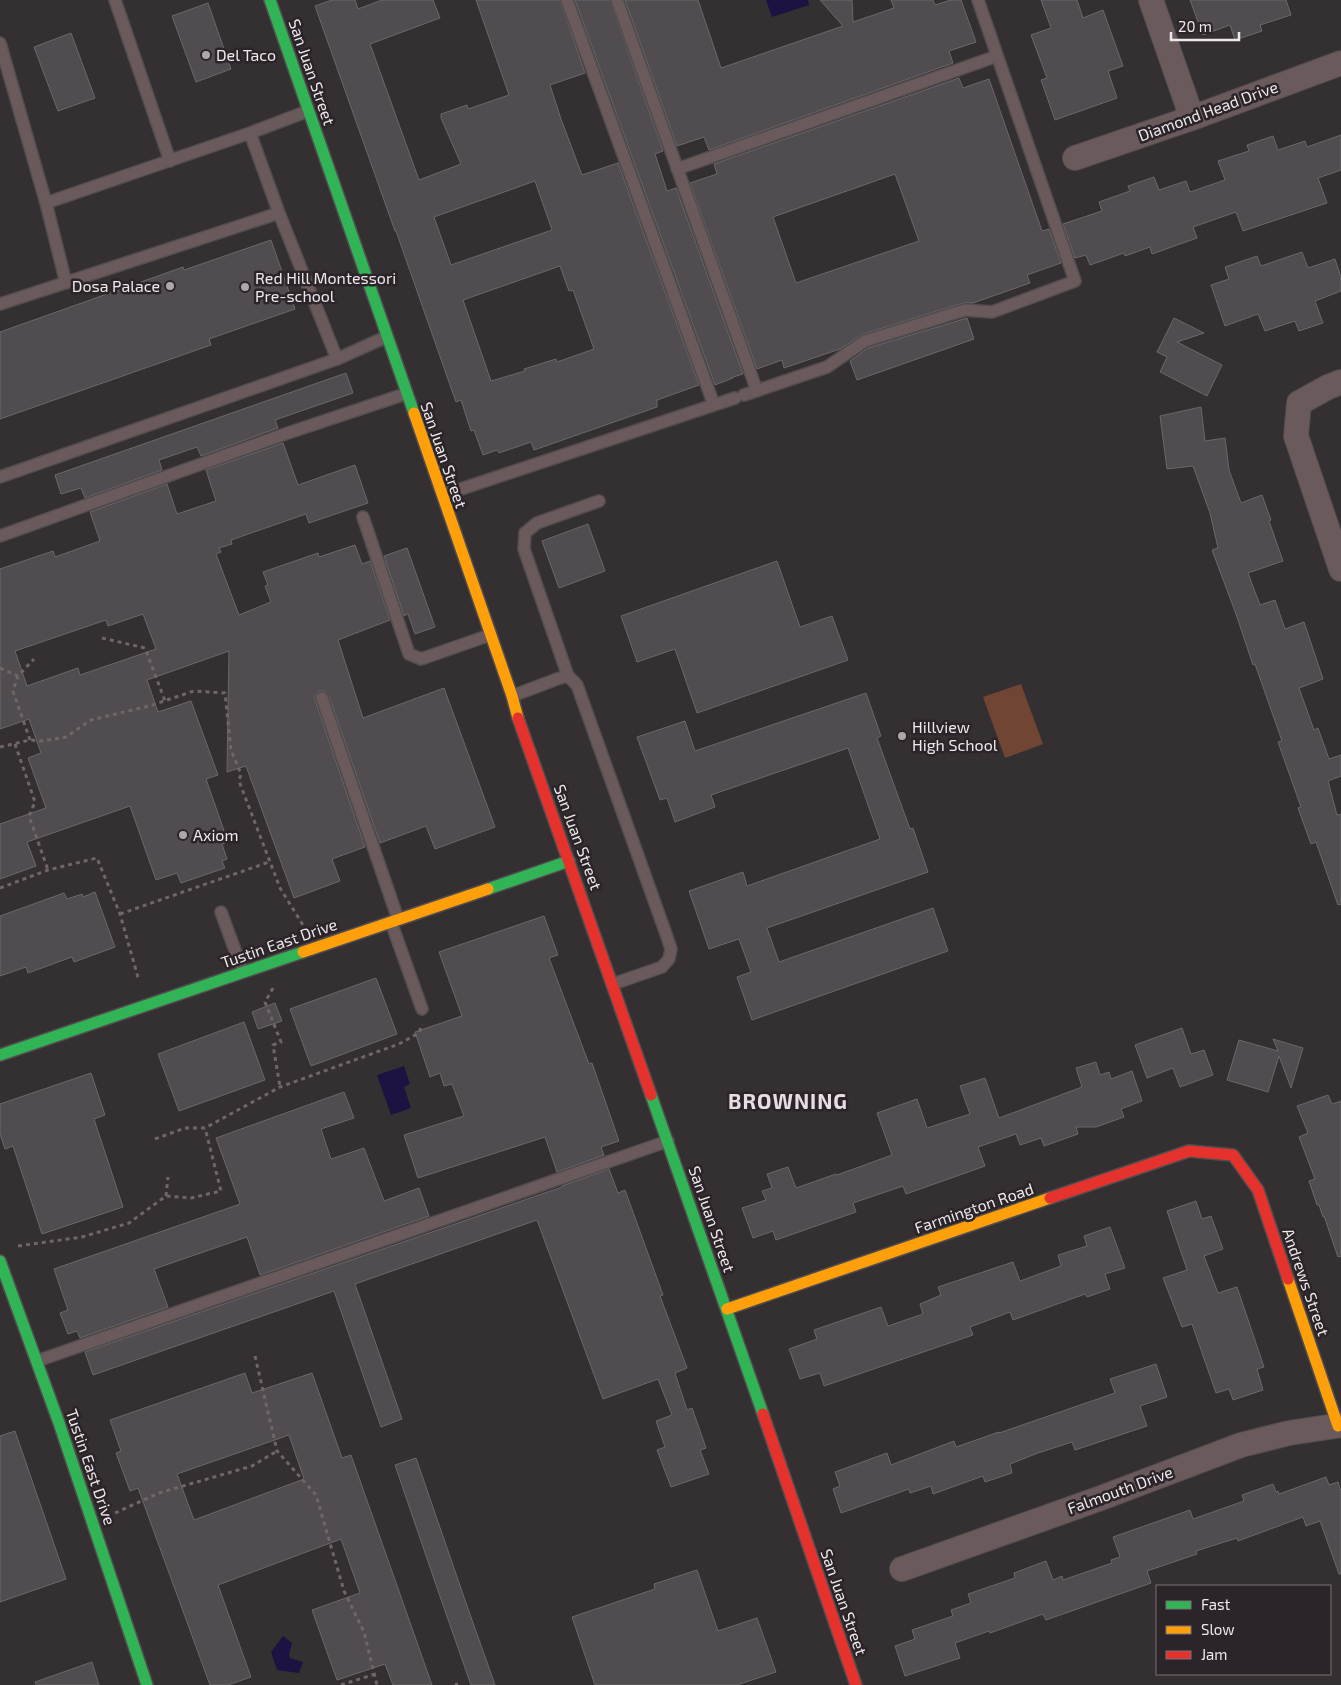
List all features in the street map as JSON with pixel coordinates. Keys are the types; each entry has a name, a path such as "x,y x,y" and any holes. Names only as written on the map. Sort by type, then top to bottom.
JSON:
{"street":[{"name":"San Juan Street","path":"270,0 512,696 518,718 727,1309 856,1685"},
{"path":"1151,0 1192,118"},
{"name":"Diamond Head Drive","path":"1075,158 1192,118 1341,63"},
{"path":"1341,382 1328,386 1299,402 1296,436 1341,570"},
{"name":"Tustin East Drive","path":"0,1055 569,861"},
{"name":"Farmington Road","path":"727,1309 1189,1151 1233,1155"},
{"name":"Andrews Street","path":"1233,1155 1258,1190 1340,1425"},
{"name":"Tustin East Drive","path":"0,1262 93,1524 147,1685"},
{"name":"Falmouth Drive","path":"902,1569 1101,1498 1242,1444 1289,1433 1340,1425"}],"lane":[{"path":"115,0 170,161"},
{"path":"567,0 714,405"},
{"path":"617,0 757,391"},
{"path":"441,495 827,367 865,341 965,310 992,312 1075,281 978,0"},
{"path":"0,43 46,202 66,283"},
{"path":"678,168 997,56"},
{"path":"46,202 170,161 308,111"},
{"path":"250,133 279,213 337,359"},
{"path":"0,304 279,213"},
{"path":"0,478 337,359 386,337"},
{"path":"0,536 286,434 406,394"},
{"path":"598,501 537,523 524,533 524,549 568,676 577,685 671,950 669,959 662,967 613,984"},
{"path":"363,517 409,654 421,659 490,635"},
{"path":"512,696 568,676"},
{"path":"322,698 395,920 422,1009"},
{"path":"222,912 243,972"},
{"path":"36,1361 668,1141"}],"path":[{"path":"102,638 145,648 165,701"},
{"path":"30,740 14,690 18,676 34,659"},
{"path":"0,668 18,676"},
{"path":"0,747 30,740 44,741 66,737 91,720 165,701 194,691 225,692 231,750 241,774 239,781 280,888 317,947"},
{"path":"15,744 35,802 29,816 48,870"},
{"path":"0,888 48,870 97,858 120,914 146,1006"},
{"path":"120,914 269,862"},
{"path":"267,964 274,987 266,1002 280,1042 274,1045 280,1088"},
{"path":"155,1138 185,1128 204,1128 280,1088 399,1044 419,1033 422,1023 422,1009"},
{"path":"17,1246 82,1237 129,1223 166,1196 191,1198 221,1191 204,1128"},
{"path":"166,1196 168,1177"},
{"path":"256,1356 277,1451 316,1495 344,1591 364,1632 377,1685"},
{"path":"93,1524 159,1493 252,1466 277,1451"},
{"path":"341,1685 375,1674"}],"shaded area":[{"path":"766,0 808,0 809,5 772,17"},
{"path":"1021,684 1043,744 1005,758 983,697"},
{"path":"404,1066 410,1084 404,1087 411,1108 391,1115 377,1075"},
{"path":"283,1636 292,1643 289,1654 290,1658 303,1662 299,1673 277,1670 271,1652"}],"building":[{"path":"332,0 355,0 358,9 382,0 433,0 440,18 370,44 419,180 461,164 441,114 467,105 468,109 509,95 476,0 560,0 585,73 550,85 561,119 582,175 618,163 699,385 657,400 657,407 534,450 531,442 499,453 497,450 483,455 474,430 471,431 461,400 456,402 315,6","holes":["535,181 552,230 451,265 434,217","560,266 569,291 573,290 594,349 557,362 556,359 491,381 463,300"]},
{"path":"575,0 610,0 663,151 655,154 667,191 676,188 743,374 715,385"},
{"path":"625,0 698,0 721,68 843,26 820,0 852,0 853,22 894,8 891,0 933,0 935,5 951,0 961,0 976,42 949,51 953,63 709,150 704,137 677,146"},
{"path":"1041,0 1077,0 1083,18 1103,10 1123,66 1108,71 1117,98 1055,120 1041,80 1047,78 1031,35 1051,28"},
{"path":"1190,0 1286,0 1291,15 1260,25 1262,31 1235,40 1230,25 1203,35"},
{"name":"Del Taco","path":"208,3 231,69 196,82 172,16"},
{"path":"71,33 95,98 58,111 34,47"},
{"path":"959,78 963,88 989,79 1042,231 1049,229 1061,263 1027,275 1030,283 973,303 963,303 863,334 840,349 784,368 782,360 757,369 690,183 717,174 714,164","holes":["895,174 919,241 796,283 773,217"]},
{"path":"1341,135 1341,170 1318,178 1327,203 1243,231 1236,212 1193,227 1197,238 1152,254 1150,247 1125,256 1124,253 1090,265 1086,255 1075,258 1063,224 1102,211 1099,202 1130,191 1128,186 1154,177 1159,190 1186,181 1190,192 1225,180 1218,161 1249,151 1247,145 1273,136 1278,150 1305,141 1307,147"},
{"path":"271,240 295,309 209,339 211,345 0,419 0,332 183,267 184,270"},
{"path":"1302,252 1308,268 1335,259 1341,277 1341,291 1315,301 1323,323 1299,331 1295,321 1265,331 1258,314 1225,326 1211,285 1229,279 1225,267 1257,256 1261,266"},
{"path":"967,318 974,339 857,380 850,361 868,348"},
{"path":"1174,318 1204,333 1177,342 1222,365 1207,396 1160,372 1167,357 1157,352"},
{"path":"346,373 353,393 275,420 278,428 201,456 197,447 159,460 162,470 85,498 81,488 61,494 55,475"},
{"path":"1201,407 1205,441 1225,438 1229,470 1241,503 1262,495 1271,520 1269,521 1283,561 1248,573 1260,605 1275,600 1285,629 1304,622 1323,679 1299,688 1314,730 1318,728 1329,759 1341,755 1341,776 1328,781 1337,815 1341,814 1341,904 1338,905 1316,842 1311,844 1298,808 1301,807 1278,742 1282,741 1212,550 1218,548 1210,513 1193,466 1167,469 1160,416"},
{"path":"283,443 298,485 355,465 368,503 309,523 306,514 231,540 232,544 219,548 221,552 216,554 239,615 271,602 265,586 268,585 263,572 318,553 319,557 355,545 362,564 370,561 390,620 338,640 363,718 444,688 495,827 435,849 426,826 380,843 329,696 324,691 319,691 315,696 315,700 365,847 332,859 340,881 294,898 246,766 227,772 229,651 147,680 158,712 191,701 218,775 206,779 228,842 222,844 227,859 222,861 225,868 181,883 177,873 156,880 130,806 27,842 36,866 0,879 0,824 46,808 28,758 41,753 29,719 0,729 0,569 53,551 55,557 100,541 90,512 167,484 177,514 216,501 206,470","holes":["143,614 156,649 80,675 78,668 27,686 15,651 106,620 108,626"]},
{"path":"588,524 605,571 559,588 542,541"},
{"path":"407,548 435,627 415,634 408,614 404,616 384,556"},
{"path":"777,561 800,627 832,616 848,660 697,713 675,649 637,662 621,616"},
{"path":"866,693 881,736 877,738 910,829 913,828 928,872 767,928 779,962 933,908 948,951 752,1020 737,977 751,972 739,939 709,949 689,891 743,872 747,886 880,839 848,748 711,795 715,807 675,822 667,798 660,800 637,737 685,721 695,751"},
{"path":"95,892 115,947 74,962 72,957 28,973 26,967 0,976 0,916 64,893 67,899 82,894 83,897"},
{"path":"544,916 558,955 549,958 589,1064 592,1063 619,1141 601,1147 604,1155 557,1172 545,1137 418,1178 404,1135 464,1116 452,1084 444,1086 440,1073 430,1077 415,1032 462,1016 439,952"},
{"path":"376,978 397,1034 311,1066 290,1009"},
{"path":"275,1003 282,1021 258,1029 252,1012"},
{"path":"244,1022 265,1080 179,1111 158,1054"},
{"path":"1182,1028 1191,1054 1204,1050 1213,1075 1180,1087 1173,1068 1147,1078 1135,1045"},
{"path":"1273,1039 1303,1048 1291,1088 1279,1056 1268,1092 1227,1080 1239,1040 1278,1051"},
{"path":"1096,1062 1100,1075 1109,1072 1111,1079 1132,1071 1142,1101 1121,1109 1124,1117 1096,1127 1076,1127 1078,1134 1044,1146 1041,1138 1020,1145 1016,1134 978,1147 985,1166 906,1194 903,1186 853,1203 856,1212 776,1240 773,1231 753,1238 742,1208 766,1200 762,1191 772,1188 767,1174 788,1167 796,1188 892,1155 877,1113 917,1099 927,1128 970,1114 960,1086 985,1078 999,1118 1082,1087 1076,1068"},
{"path":"91,1073 105,1115 94,1119 123,1207 42,1234 13,1146 5,1149 0,1134 0,1104"},
{"path":"344,1092 354,1118 321,1129 331,1159 364,1148 384,1201 419,1188 429,1216 260,1275 247,1237 154,1269 168,1307 80,1338 77,1331 68,1334 60,1313 68,1310 54,1269 240,1204 216,1138"},
{"path":"1328,1095 1332,1104 1341,1101 1341,1256 1338,1257 1324,1216 1319,1205 1317,1205 1309,1181 1315,1179 1299,1137 1308,1133 1297,1106"},
{"path":"609,1169 618,1193 625,1190 663,1295 660,1296 687,1368 675,1373 687,1410 692,1408 706,1448 700,1450 709,1474 671,1487 657,1450 665,1447 656,1421 672,1415 658,1379 603,1399 537,1220 355,1284 402,1419 381,1427 334,1291 93,1375 85,1352"},
{"path":"1196,1201 1202,1219 1211,1216 1223,1249 1204,1256 1218,1293 1237,1287 1264,1367 1257,1369 1263,1390 1233,1400 1229,1389 1216,1393 1192,1324 1182,1327 1163,1278 1187,1270 1167,1211"},
{"path":"1110,1227 1125,1268 1105,1274 1110,1289 1087,1297 1085,1294 1013,1320 1010,1312 970,1327 973,1335 824,1386 820,1373 800,1379 789,1349 817,1339 814,1330 881,1307 888,1326 923,1314 920,1304 941,1295 938,1287 1013,1262 1020,1281 1061,1266 1058,1255 1087,1246 1084,1236"},
{"path":"1156,1364 1167,1397 1140,1406 1147,1426 1075,1450 1072,1442 1038,1453 1010,1464 1012,1473 985,1482 983,1476 933,1494 931,1486 910,1493 909,1489 841,1513 833,1489 840,1486 835,1472 887,1453 891,1465 954,1441 956,1447 999,1433 1115,1393 1110,1379"},
{"path":"245,1373 252,1393 312,1373 342,1458 351,1455 432,1685 393,1685 385,1664 337,1680 312,1610 360,1593 341,1539 218,1585 251,1677 228,1685 210,1685 138,1488 130,1491 116,1453 121,1451 110,1420","holes":["289,1435 304,1479 194,1520 177,1474"]},
{"path":"15,1431 66,1579 0,1602 0,1436"},
{"path":"416,1458 495,1685 471,1685 435,1582 395,1465"},
{"path":"1326,1477 1329,1485 1338,1482 1341,1491 1341,1574 1339,1574 1320,1521 1306,1526 1303,1517 1238,1541 1237,1538 1196,1551 1197,1554 1147,1571 1151,1583 1046,1620 1043,1614 955,1643 960,1658 905,1676 895,1646 915,1639 912,1630 953,1616 951,1610 971,1603 968,1594 1015,1578 1014,1573 1046,1561 1053,1580 1062,1576 1063,1580 1112,1563 1111,1560 1120,1557 1113,1537 1190,1510 1193,1519 1244,1501 1242,1495 1273,1484 1276,1492 1278,1491 1279,1494"},
{"path":"697,1570 718,1631 757,1618 776,1672 737,1685 595,1685 572,1617 655,1589 654,1584"},
{"path":"92,1662 99,1685 36,1685 35,1682"}],"traffic: fast":[{"path":"270,0 414,413"},
{"path":"488,889 569,861"},
{"path":"0,1055 303,952"},
{"path":"651,1095 763,1414"},
{"path":"0,1261 59,1423 147,1685"}],"traffic: slow":[{"path":"414,413 518,718"},
{"path":"303,952 488,889"},
{"path":"727,1309 1050,1198"},
{"path":"1288,1279 1338,1426"}],"traffic: jam":[{"path":"518,718 651,1095"},
{"path":"1050,1198 1189,1151 1233,1155 1258,1190 1288,1279"},
{"path":"763,1414 856,1685"}],"place":[{"name":"Del Taco","path":"206,55"},
{"name":"Dosa Palace","path":"170,286"},
{"name":"Red Hill Montessori Pre-school","path":"245,287"},
{"name":"Hillview High School","path":"902,736"},
{"name":"Axiom","path":"183,835"}],"district":[{"name":"BROWNING","path":"788,1102"}]}
